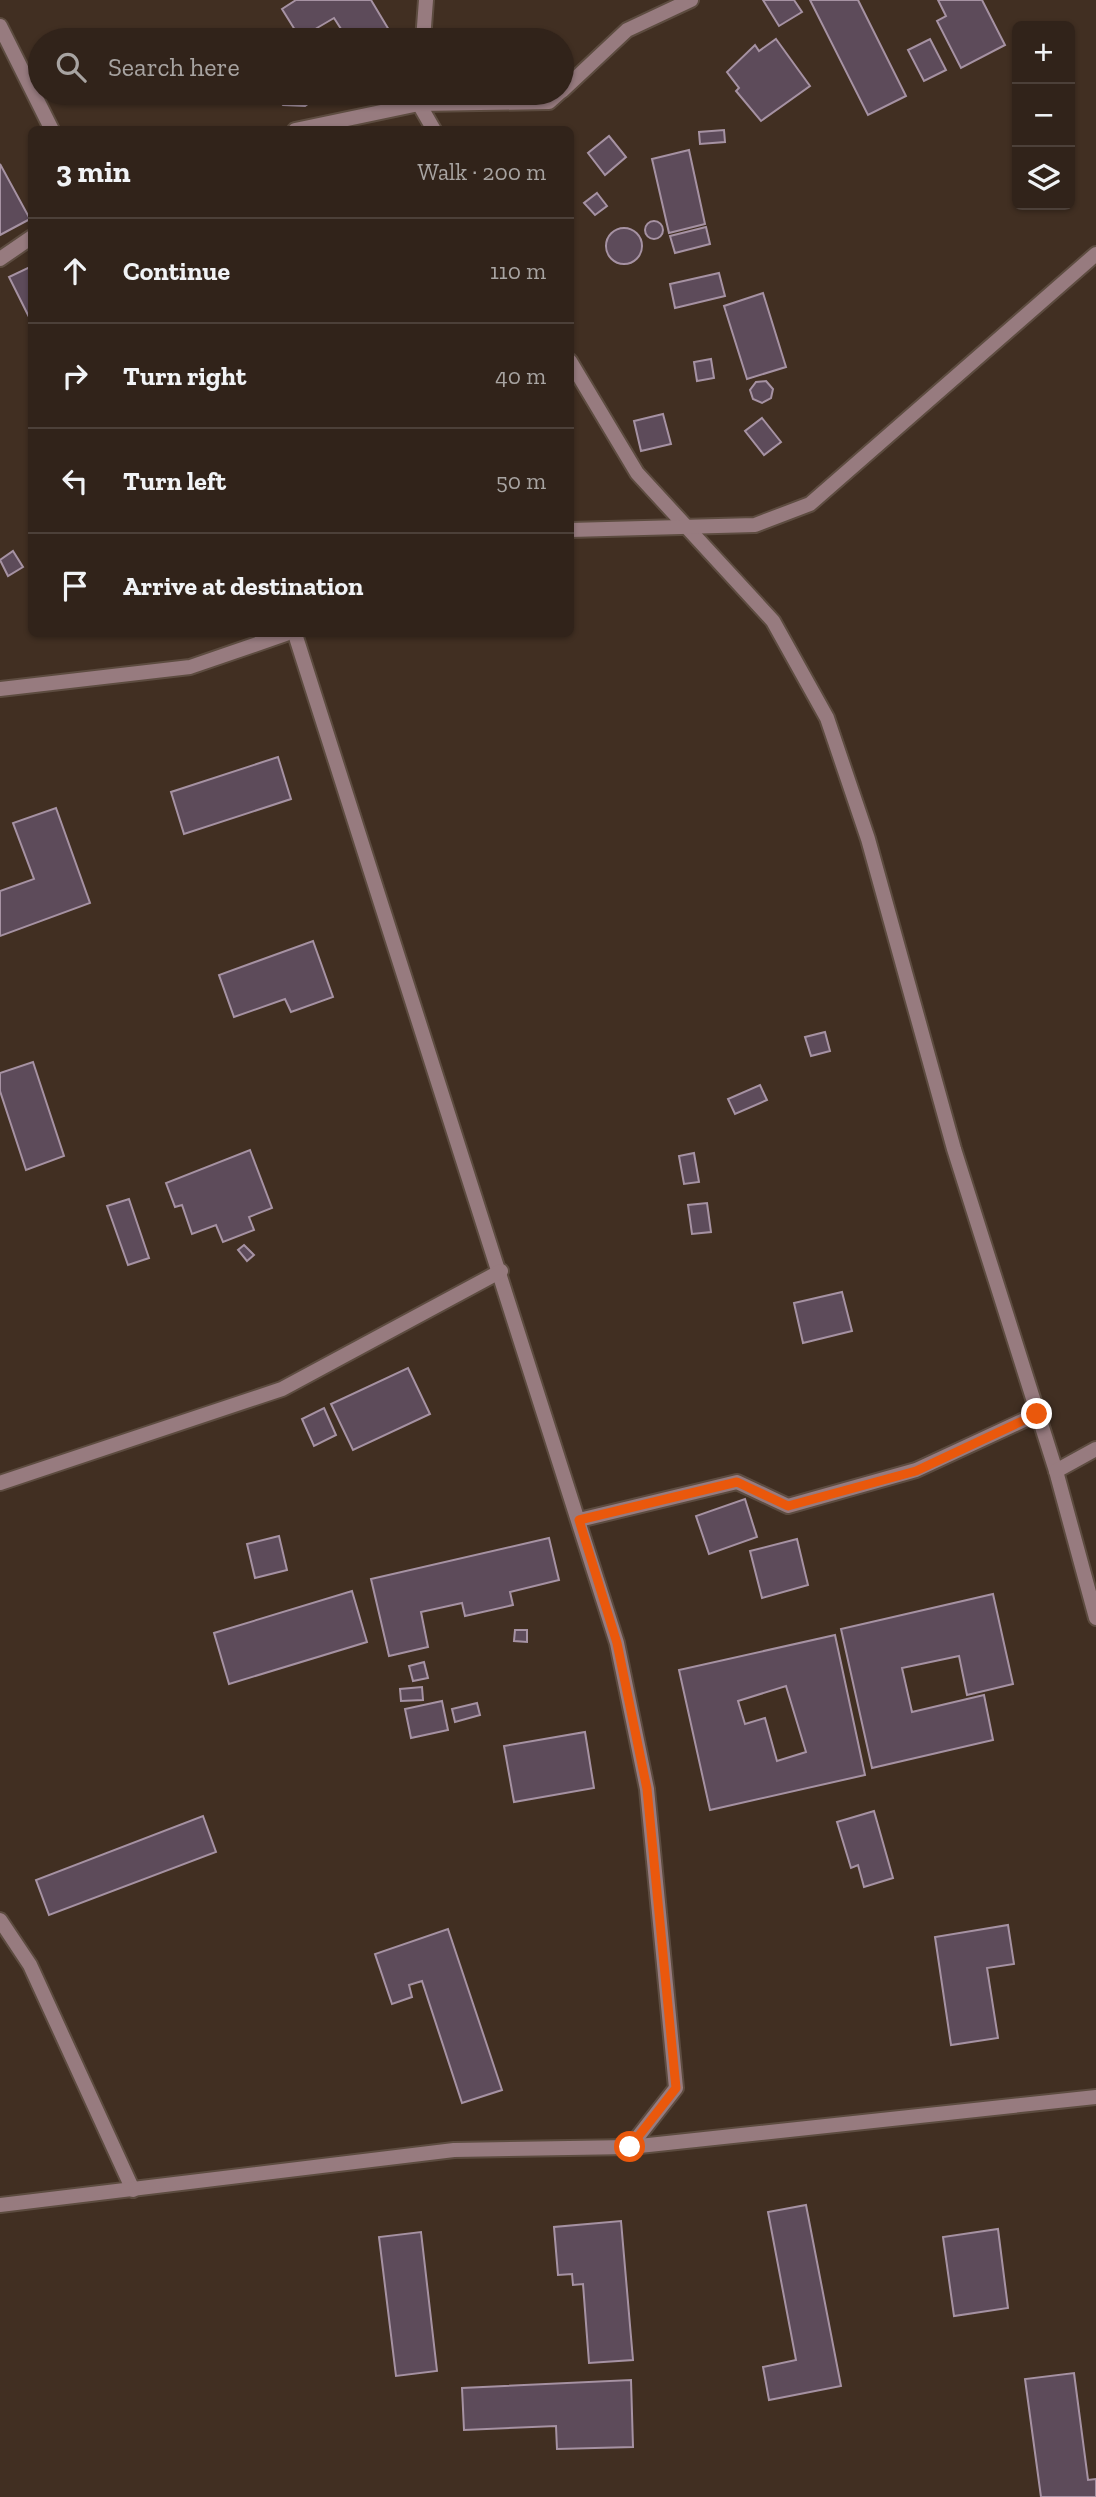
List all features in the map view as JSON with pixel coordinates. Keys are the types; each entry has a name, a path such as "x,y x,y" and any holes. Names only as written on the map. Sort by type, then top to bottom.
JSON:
{"street":[{"path":"424,28 426,0"},
{"path":"574,80 627,30 691,0"},
{"path":"0,26 28,82"},
{"path":"40,105 50,126"},
{"path":"310,126 392,105"},
{"path":"422,105 432,126"},
{"path":"0,259 28,240"},
{"path":"574,530 755,526 810,505 1095,256"},
{"path":"574,367 637,473 774,621 827,718 868,839 954,1149 1055,1471 1096,1618"},
{"path":"0,689 190,667 277,637"},
{"path":"296,637 501,1271 617,1643 647,1789 676,2088 630,2147"},
{"path":"0,1483 282,1389 501,1271"},
{"path":"579,1520 737,1482 788,1506 916,1471 1037,1414"},
{"path":"1055,1471 1096,1449"},
{"path":"0,1920 30,1965 133,2190"},
{"path":"0,2205 454,2150 630,2147 1096,2097"}],"building":[{"path":"296,0 371,0 388,28 340,28 334,18 317,28 294,28 282,9"},
{"path":"763,0 794,0 802,12 779,26"},
{"path":"810,0 858,0 906,96 868,115"},
{"path":"938,0 982,0 1005,45 961,68 937,21 946,16"},
{"path":"776,39 810,86 761,121 736,91 739,88 727,72 755,45 759,51"},
{"path":"930,39 946,70 924,81 908,50"},
{"path":"724,130 725,142 700,144 699,132"},
{"path":"609,136 626,157 605,175 588,153"},
{"path":"689,150 705,224 669,233 652,159"},
{"path":"0,164 28,215 28,220 0,235"},
{"path":"597,193 607,206 595,215 584,203"},
{"path":"650,221 658,221 663,230 661,237 650,239 645,234 645,226"},
{"path":"706,227 710,244 675,253 670,236"},
{"path":"624,228 637,233 642,246 637,259 624,264 611,259 606,246 611,233"},
{"path":"28,268 28,315 9,277"},
{"path":"719,273 725,296 675,308 670,284"},
{"path":"763,293 786,367 747,379 724,306"},
{"path":"711,359 714,378 697,381 694,362"},
{"path":"766,381 773,389 771,398 762,403 753,399 750,390 756,382"},
{"path":"663,414 671,444 641,451 634,421"},
{"path":"762,418 781,442 764,455 745,431"},
{"path":"13,551 23,567 8,576 0,560"},
{"path":"278,757 291,799 184,834 171,792"},
{"path":"56,808 90,903 0,936 0,891 34,879 13,823"},
{"path":"313,941 333,997 291,1012 285,999 234,1017 219,975"},
{"path":"825,1032 830,1051 811,1056 805,1037"},
{"path":"33,1062 64,1156 26,1170 0,1091 0,1073"},
{"path":"760,1085 767,1100 735,1114 728,1099"},
{"path":"250,1150 272,1208 249,1217 254,1230 223,1242 216,1225 192,1234 182,1205 175,1207 166,1183"},
{"path":"694,1153 699,1182 684,1184 679,1156"},
{"path":"129,1199 149,1258 128,1265 107,1206"},
{"path":"707,1203 711,1232 692,1234 688,1205"},
{"path":"244,1245 254,1255 247,1261 238,1250"},
{"path":"842,1292 852,1331 803,1343 794,1303"},
{"path":"408,1368 430,1414 353,1450 331,1404"},
{"path":"324,1408 336,1435 314,1446 302,1419"},
{"path":"745,1499 757,1537 709,1554 696,1516"},
{"path":"279,1536 287,1570 255,1578 247,1544"},
{"path":"549,1538 559,1580 510,1592 513,1605 465,1616 462,1603 421,1612 428,1647 389,1656 371,1579"},
{"path":"797,1539 808,1585 762,1598 750,1551"},
{"path":"352,1591 367,1642 229,1684 214,1633"},
{"path":"993,1594 1013,1684 967,1695 959,1656 902,1668 912,1712 984,1695 993,1740 872,1768 841,1629"},
{"path":"515,1630 527,1630 527,1642 514,1641"},
{"path":"835,1635 865,1775 710,1810 679,1670","holes":["786,1686 806,1752 777,1761 765,1718 745,1724 738,1701"]},
{"path":"424,1662 428,1678 413,1681 409,1666"},
{"path":"422,1687 423,1700 401,1701 400,1689"},
{"path":"442,1701 448,1730 411,1738 405,1709"},
{"path":"477,1703 480,1715 455,1722 452,1709"},
{"path":"585,1732 594,1788 514,1802 504,1746"},
{"path":"874,1811 893,1878 864,1887 858,1865 851,1868 837,1822"},
{"path":"203,1816 216,1852 49,1915 36,1880"},
{"path":"1008,1925 1014,1964 987,1968 998,2038 951,2045 935,1937"},
{"path":"448,1929 502,2090 462,2103 422,1981 409,1985 412,1997 392,2004 375,1954"},
{"path":"806,2205 841,2386 769,2400 763,2367 796,2360 768,2212"},
{"path":"621,2221 633,2360 589,2363 583,2284 573,2285 572,2274 558,2275 554,2227"},
{"path":"998,2229 1008,2308 954,2316 943,2237"},
{"path":"421,2232 437,2371 396,2376 379,2237"},
{"path":"1074,2373 1088,2480 1096,2479 1096,2497 1041,2497 1025,2379"},
{"path":"631,2380 633,2447 557,2449 556,2426 464,2430 462,2388"}],"route":[{"path":"630,2147 676,2088 647,1789 617,1643 579,1520 737,1482 788,1506 916,1471 1037,1414"}]}
